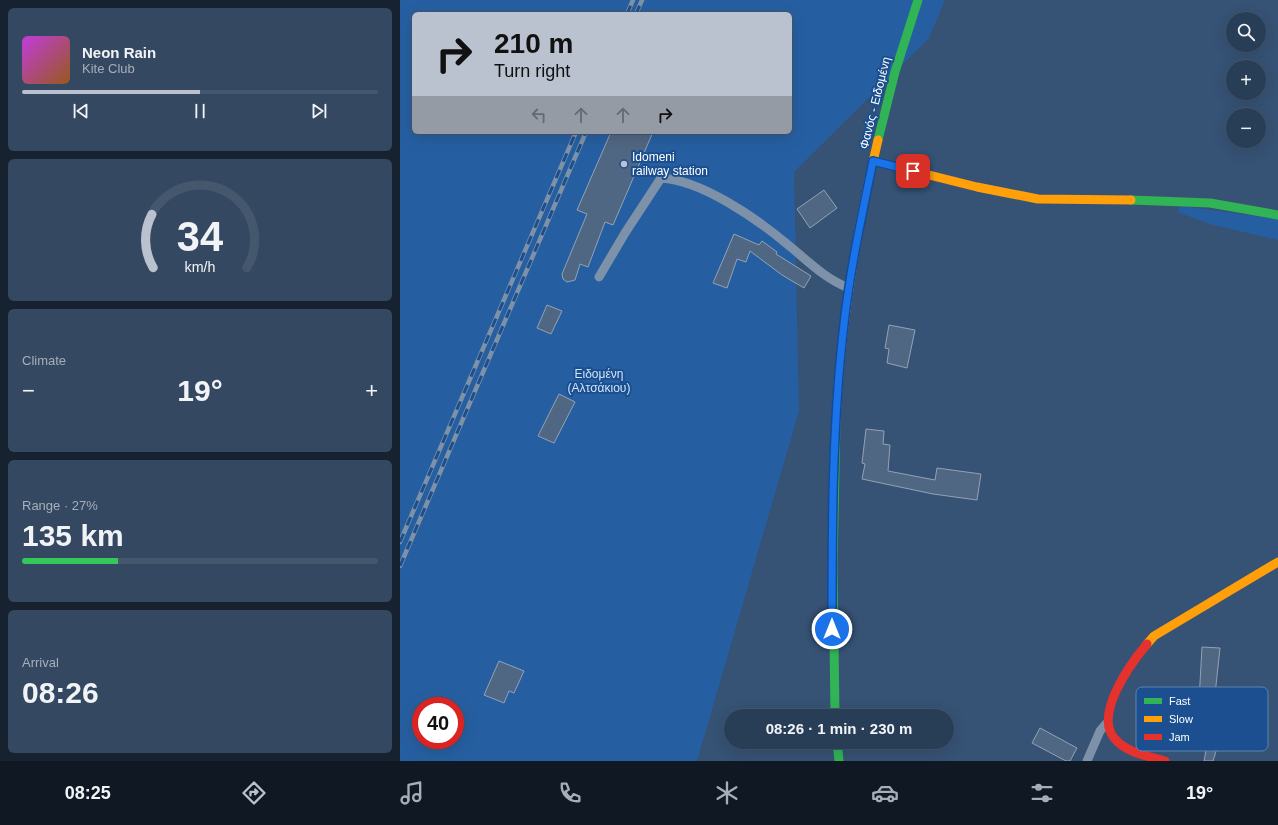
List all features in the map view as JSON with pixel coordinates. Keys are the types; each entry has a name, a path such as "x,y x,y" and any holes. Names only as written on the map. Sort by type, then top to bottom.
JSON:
{"street":[{"name":"Φανός - Ειδομένη","path":"836,709 832,644 832,560 835,441 842,346 849,288 873,161 892,80 918,0"},
{"path":"873,161 977,187 1038,200 1181,201 1210,203 1278,215"},
{"path":"1165,761 1142,754 1116,741 1108,730 1112,703 1121,682 1144,646 1154,636 1278,562"},
{"path":"838,749 839,761"}],"lane":[{"path":"599,277 650,192 661,178 672,179 715,196 754,219 829,278 849,288"},
{"path":"1087,761 1100,731 1108,722"}],"green space":[{"name":"Ειδομένη (Αλτσάκιου)","path":"400,0 945,0 929,38 794,172 799,411 697,761 400,761"},
{"path":"1182,206 1278,219 1278,240 1213,225 1177,212"}],"building":[{"path":"610,134 652,134 613,225 605,222 588,267 580,264 575,280 567,282 563,279 562,274 587,214 577,210"},
{"path":"824,190 837,208 810,228 797,209"},
{"path":"734,234 759,245 762,241 777,252 776,254 811,276 804,288 782,275 750,251 746,262 737,259 727,288 713,283"},
{"path":"547,305 562,311 551,334 537,328"},
{"path":"889,325 915,330 907,368 887,363 889,349 885,348"},
{"path":"559,394 575,402 554,443 538,436"},
{"path":"866,429 884,431 883,444 890,445 888,471 935,480 937,468 981,474 977,500 933,494 862,479 865,464 862,463"},
{"path":"1202,647 1220,648 1216,687 1200,687"},
{"path":"499,661 524,671 514,693 509,691 504,703 484,695"},
{"path":"1040,728 1077,748 1070,761 1066,761 1032,743"},
{"path":"1206,751 1216,751 1213,761 1204,761"}],"railway":[{"path":"628,12 633,0"},
{"path":"637,12 642,0"},
{"path":"400,542 575,134"},
{"path":"400,566 585,134"}],"traffic: fast":[{"path":"878,140 895,72 918,0"},
{"path":"1131,200 1210,203 1278,215"},
{"path":"835,709 833,566 836,422"},
{"path":"838,749 839,761"}],"traffic: slow":[{"path":"836,422 841,351 850,280 878,140"},
{"path":"873,161 977,187 1038,199 1131,200"},
{"path":"1147,644 1154,636 1278,562"}],"traffic: jam":[{"path":"1147,644 1124,676 1111,703 1108,717 1109,729 1115,739 1125,748 1165,761"}],"place":[{"name":"Idomeni railway station","path":"624,164"}],"route":[{"path":"832,629 832,538 836,433 842,346 844,324 863,209 873,161 913,171"}]}
